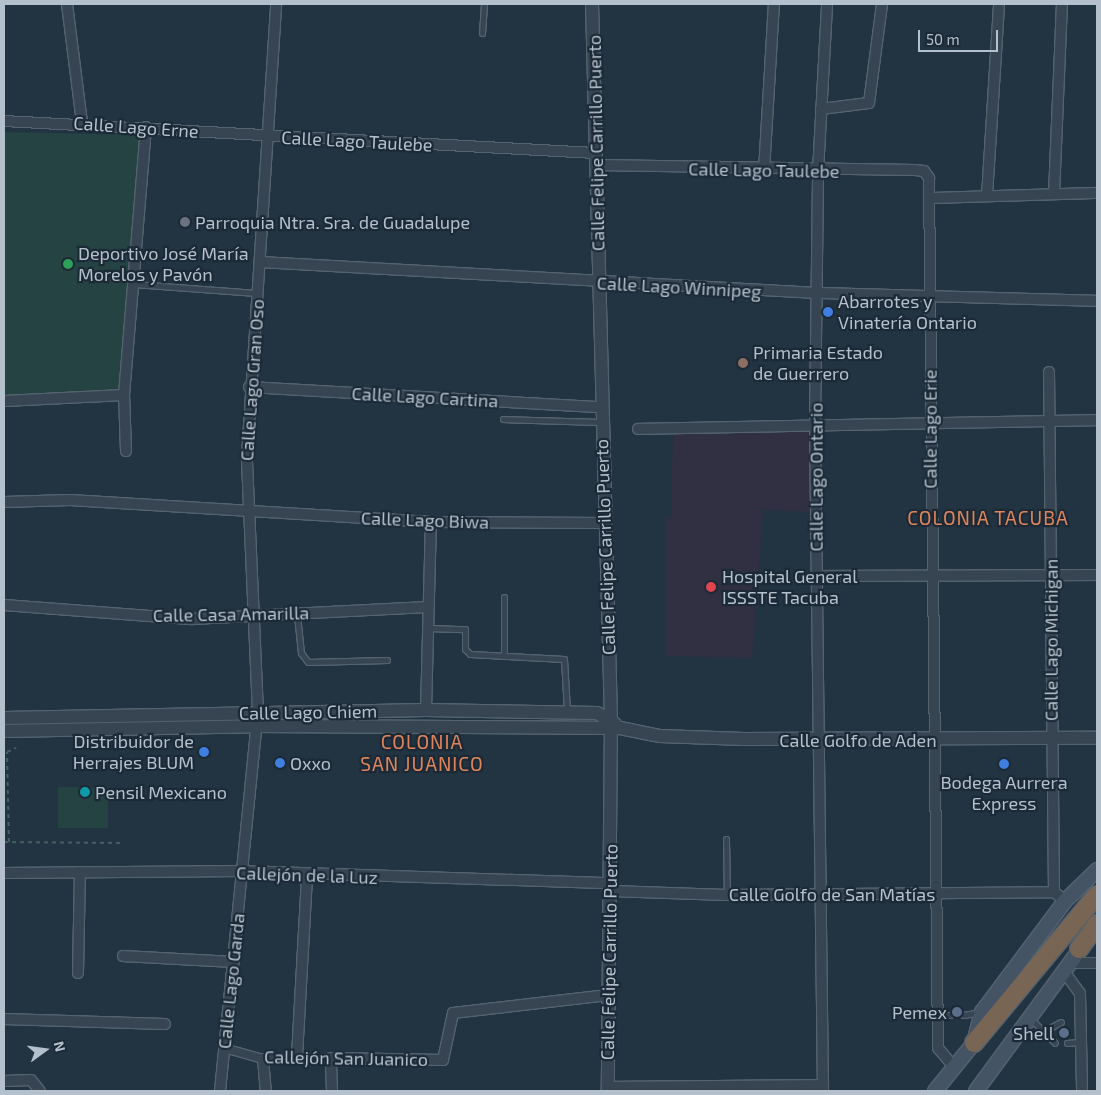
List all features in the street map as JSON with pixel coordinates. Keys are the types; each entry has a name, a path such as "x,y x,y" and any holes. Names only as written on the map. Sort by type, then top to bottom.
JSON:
{"highway":[{"path":"974,1043 1097,895"},
{"path":"1070,961 1097,924"}],"main road":[{"path":"935,1091 974,1043 982,1012 1065,902 1097,870"},
{"path":"976,1091 1070,961 1097,930"}],"street":[{"path":"68,4 82,123"},
{"name":"Calle Lago Gran Oso","path":"257,720 246,511 249,387 269,137 276,4"},
{"name":"Calle Felipe Carrillo Puerto","path":"592,4 603,523 614,726 608,995 608,1089"},
{"path":"764,171 774,4"},
{"name":"Calle Lago Ontario","path":"823,1088 816,740 815,424 818,172 826,4"},
{"path":"821,109 869,103 882,4"},
{"path":"1054,194 1062,4"},
{"path":"987,196 999,7"},
{"name":"Calle Lago Erne","path":"4,121 82,123 269,137"},
{"path":"126,451 124,395 146,127"},
{"name":"Calle Lago Taulebe","path":"269,137 764,171 915,170 924,171 929,178"},
{"name":"Calle Lago Erie","path":"929,178 931,574 936,740 938,1048 954,1066"},
{"path":"929,198 1097,193"},
{"name":"Calle Lago Winnipeg","path":"260,262 599,283 817,294 1097,301"},
{"name":"Calle Lago Michigan","path":"1049,372 1051,739 1054,892"},
{"name":"Calle Lago Cartina","path":"249,387 600,407"},
{"path":"4,401 124,395"},
{"path":"638,429 815,424 1097,420"},
{"name":"Calle Lago Biwa","path":"4,502 70,500 431,522 603,523"},
{"path":"426,710 431,522"},
{"path":"816,576 931,574 1097,575"},
{"name":"Calle Casa Amarilla","path":"4,605 192,619 428,607"},
{"name":"Calle Lago Chiem","path":"4,731 257,720 426,710 597,713 614,726"},
{"name":"Calle Lago Chiem","path":"4,718 614,726"},
{"name":"Calle Lago Garda","path":"220,1091 257,720"},
{"name":"Calle Golfo de Aden","path":"614,726 660,736 816,740 1097,738"},
{"name":"Callejón de la Luz","path":"4,873 242,871 307,876 610,887"},
{"path":"78,973 80,872"},
{"path":"297,1056 307,876"},
{"name":"Calle Golfo de San Matías","path":"610,887 727,895 1054,892"},
{"path":"1054,892 1065,902"},
{"path":"123,956 234,962"},
{"path":"1082,1091 1081,1042 1077,1021 1080,993 1070,961 1097,962"},
{"name":"Callejón San Juanico","path":"224,1048 263,1059 297,1056 443,1060 452,1013 544,1004 557,997 608,995"},
{"path":"4,1018 165,1024"},
{"path":"330,1058 332,1091"},
{"path":"263,1059 266,1091"},
{"path":"4,1081 31,1080 40,1091"},
{"path":"608,1089 823,1088"}],"lane":[{"path":"482,33 484,4"},
{"path":"134,284 258,293"},
{"path":"504,419 600,422"},
{"path":"504,597 504,656"},
{"path":"297,615 301,653 308,662 387,660"},
{"path":"428,628 465,629 467,652 564,659 568,711"},
{"path":"726,839 727,895"},
{"path":"963,1015 982,1012"},
{"path":"938,1015 950,1015"},
{"path":"1029,1018 1055,1043"},
{"path":"1044,1031 1061,1022"},
{"path":"1067,1043 1081,1042"}],"path":[{"path":"9,842 7,752 16,748"},
{"path":"4,842 122,843"}],"shaded area":[{"name":"Hospital General ISSSTE Tacuba","path":"810,430 810,512 763,510 752,658 665,656 665,517 671,517 673,433"}],"green space":[{"name":"Deportivo José María Morelos y Pavón","path":"4,132 142,135 123,392 4,399"},
{"path":"58,787 108,788 108,828 58,828"}],"place":[{"name":"Parroquia Ntra. Sra. de Guadalupe","path":"185,222"},
{"name":"Deportivo José María Morelos y Pavón","path":"68,264"},
{"name":"Abarrotes y Vinatería Ontario","path":"828,312"},
{"name":"Primaria Estado de Guerrero","path":"743,363"},
{"name":"Hospital General ISSSTE Tacuba","path":"711,587"},
{"name":"Distribuidor de Herrajes BLUM","path":"204,752"},
{"name":"Oxxo","path":"280,763"},
{"name":"Bodega Aurrera Express","path":"1004,764"},
{"name":"Pensil Mexicano","path":"85,792"},
{"name":"Pemex","path":"957,1012"},
{"name":"Shell","path":"1064,1033"}],"district":[{"name":"COLONIA TACUBA","path":"988,518"},
{"name":"COLONIA SAN JUANICO","path":"422,753"}]}
